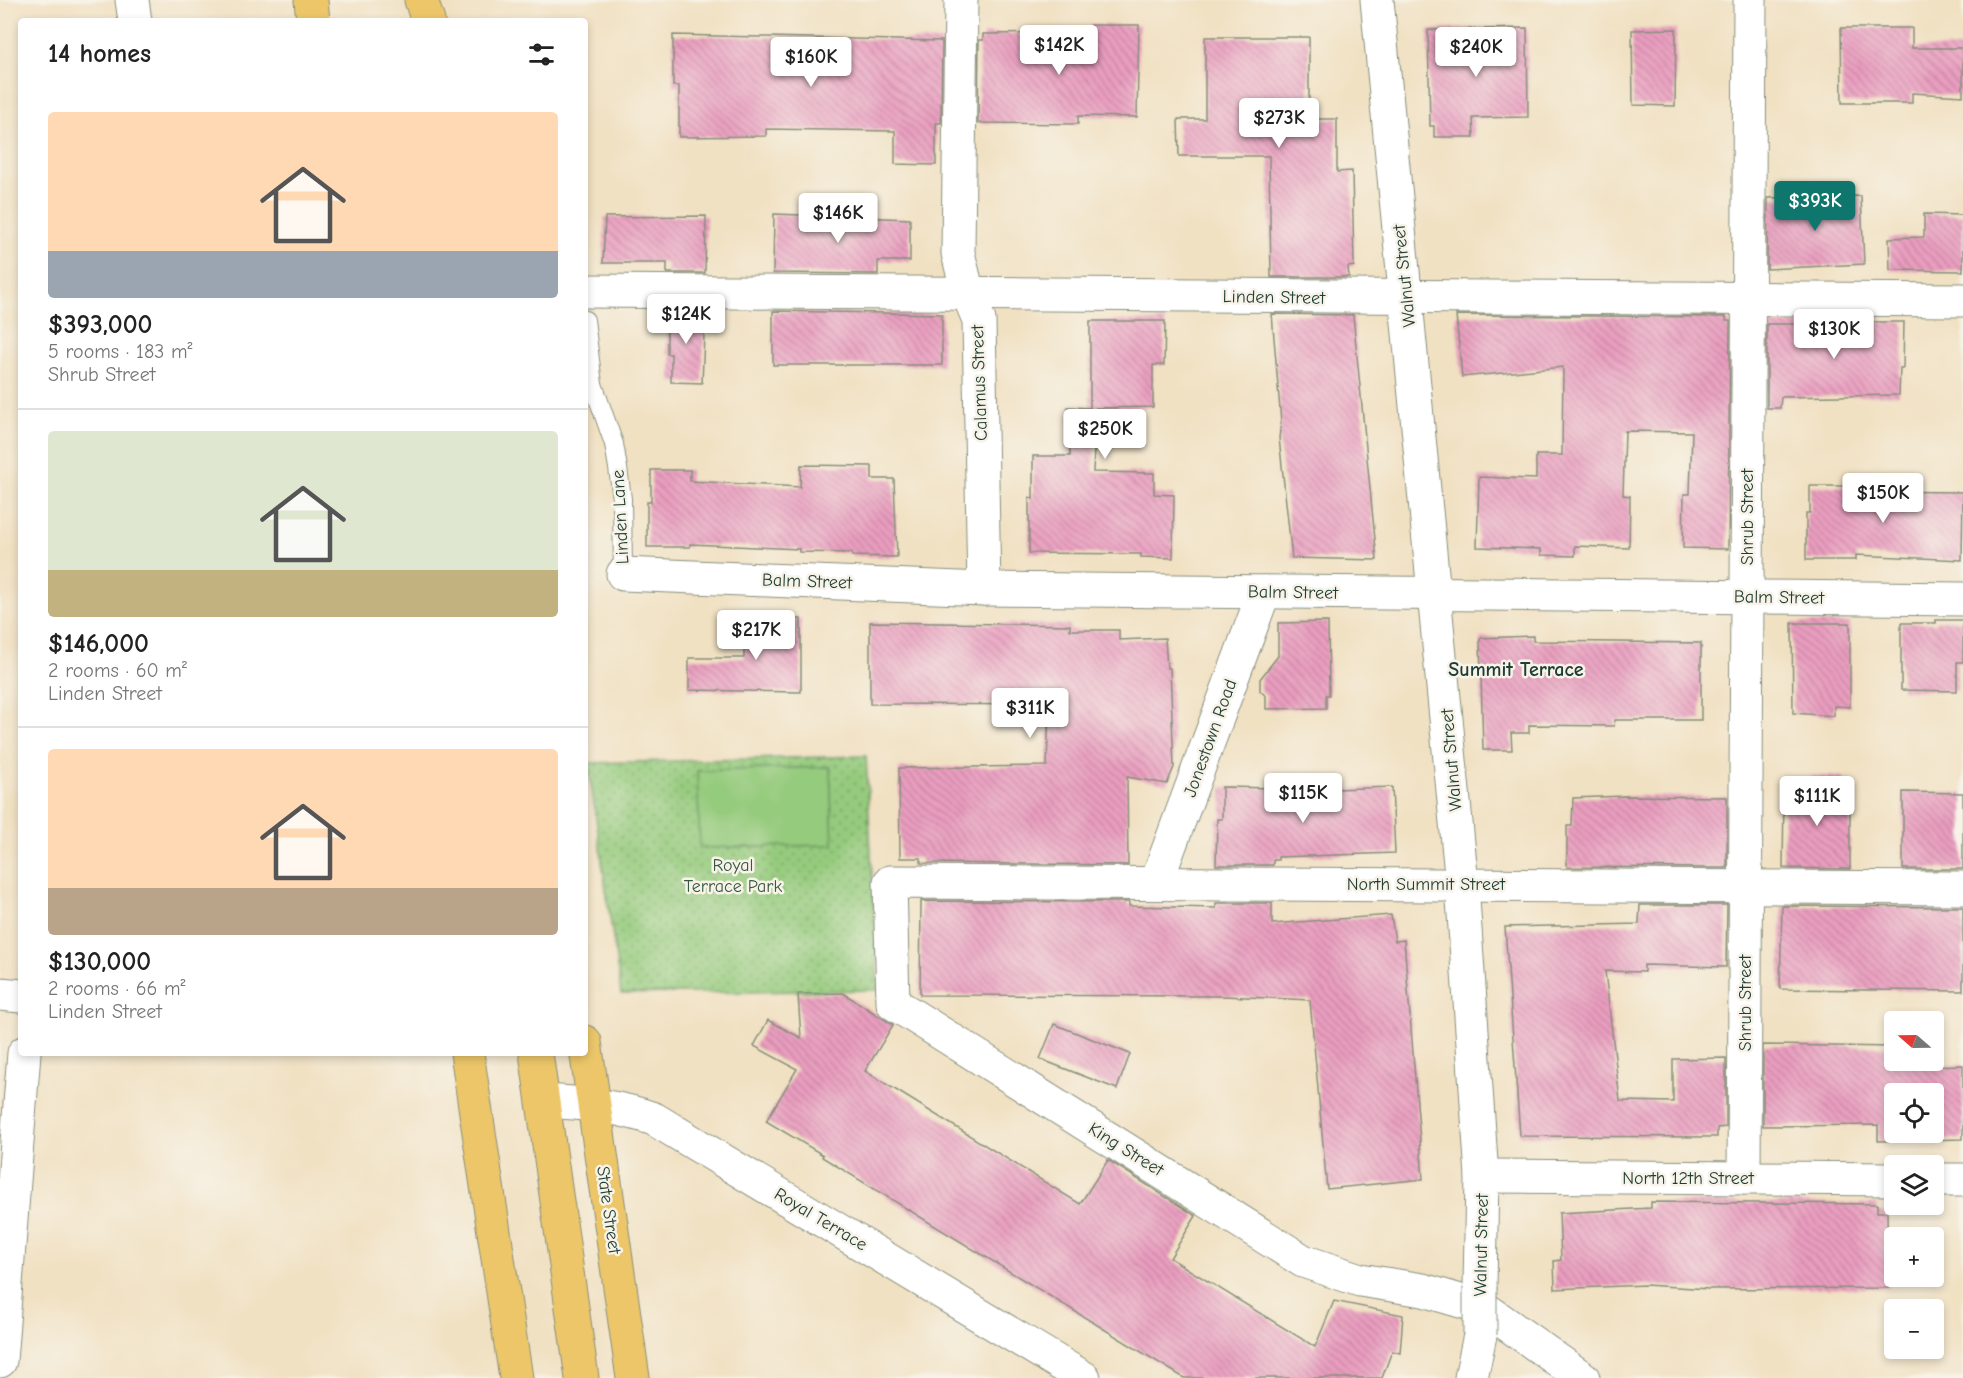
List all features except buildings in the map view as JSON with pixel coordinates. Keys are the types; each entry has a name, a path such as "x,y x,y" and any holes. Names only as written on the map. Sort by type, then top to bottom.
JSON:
{"main road":[{"path":"310,0 313,18"},
{"path":"405,18 407,0"},
{"path":"421,0 427,18"},
{"path":"467,1056 516,1378"},
{"path":"536,1056 582,1378"},
{"name":"State Street","path":"587,1056 633,1378"}],"street":[{"path":"132,0 135,18"},
{"name":"Calamus Street","path":"961,0 957,253 968,294 979,320 984,589"},
{"name":"Walnut Street","path":"1377,0 1436,593 1462,885 1482,1176 1481,1310 1471,1378"},
{"name":"Shrub Street","path":"1744,1178 1750,0"},
{"name":"Linden Street","path":"588,291 1407,299 1963,300"},
{"name":"Balm Street","path":"623,574 984,589 1963,599"},
{"name":"Jonestown Road","path":"1156,883 1264,592"},
{"name":"North Summit Street","path":"890,882 1963,888"},
{"name":"King Street","path":"890,882 893,1003 1303,1261 1360,1280 1423,1290 1481,1310"},
{"path":"0,994 18,996"},
{"path":"0,1361 24,1056"},
{"name":"Royal Terrace","path":"543,1101 594,1104 626,1109 654,1119 1084,1378"},
{"name":"North 12th Street","path":"1482,1176 1884,1179"},
{"path":"1944,1180 1963,1180"},
{"path":"1481,1310 1583,1378"}],"lane":[{"name":"Linden Lane","path":"588,344 598,405 614,444 618,468 622,499 623,574"}],"green space":[{"name":"Royal Terrace Park","path":"866,756 878,990 621,994 588,763"},
{"path":"830,767 833,845 700,848 697,771"}],"district":[{"name":"Summit Terrace","path":"1516,669"}]}
